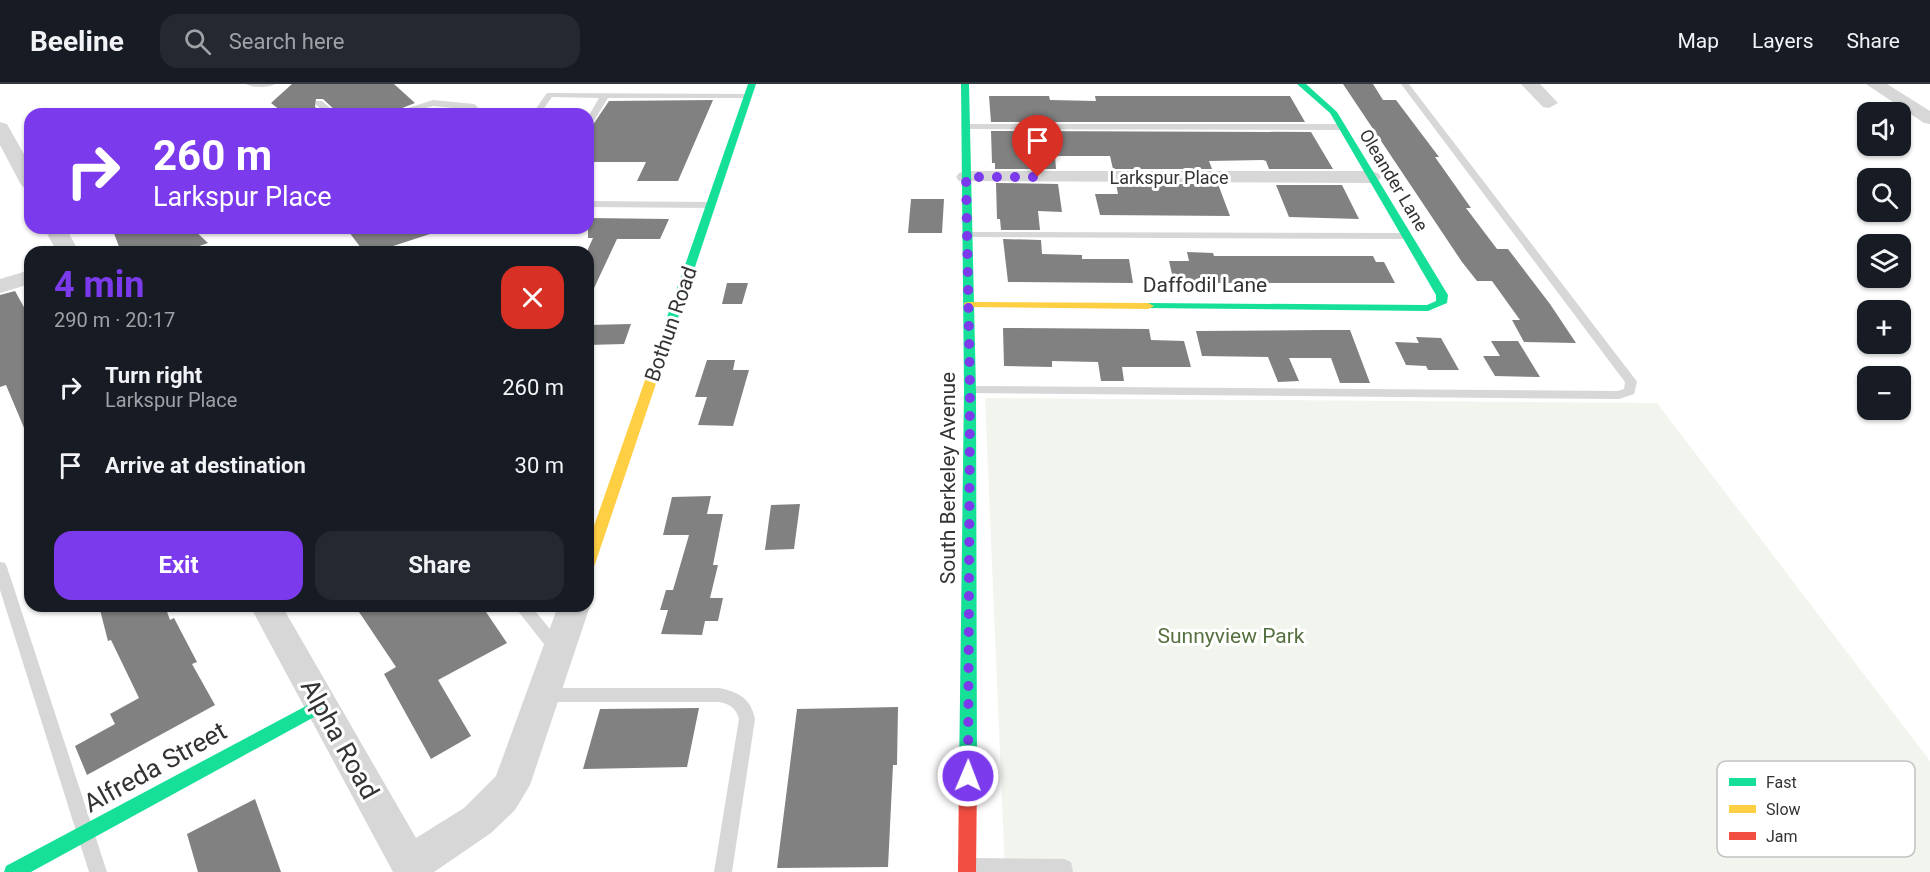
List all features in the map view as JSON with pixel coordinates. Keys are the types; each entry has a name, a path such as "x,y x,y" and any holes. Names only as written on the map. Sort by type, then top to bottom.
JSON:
{"street":[{"name":"South Berkeley Avenue","path":"965,84 970,390 967,869"},
{"name":"Oleander Lane","path":"1301,84 1326,104 1342,127 1442,295 1441,303"},
{"path":"1530,84 1549,103"},
{"path":"1875,84 1930,120"},
{"name":"Bothun Road","path":"594,546 750,90"},
{"path":"0,128 24,172"},
{"name":"Larkspur Place","path":"966,177 1371,177"},
{"path":"0,286 24,279"},
{"name":"Daffodil Lane","path":"968,305 1428,308 1441,303"},
{"name":"Alpha Road","path":"269,612 411,868"},
{"path":"411,868 483,818 500,801 520,767 572,612"},
{"name":"Alfreda Street","path":"13,872 321,705"}],"lane":[{"path":"250,84 271,84"},
{"path":"970,390 1607,395 1630,391 1630,382 1406,84"},
{"path":"540,108 550,95 750,90"},
{"path":"594,114 605,95"},
{"path":"319,103 325,108"},
{"path":"415,108 433,103 474,107"},
{"path":"965,127 1342,127"},
{"path":"594,204 711,205"},
{"path":"967,235 1406,236"},
{"path":"0,567 98,872"},
{"path":"527,612 558,651"},
{"path":"543,695 719,695 740,702 746,709 747,719 723,872"},
{"path":"967,869 1064,868 1064,872"}],"green space":[{"name":"Sunnyview Park","path":"985,398 1657,403 1930,761 1930,872 1005,872"}],"building":[{"path":"292,84 394,84 415,103 402,108 333,108 323,99 316,99 316,108 277,108 271,103"},
{"path":"1343,84 1373,84 1383,100 1396,100 1439,157 1435,157 1471,208 1466,208 1497,249 1508,249 1576,343 1524,342 1512,320 1520,320 1492,281 1477,281 1462,262"},
{"path":"989,96 1049,96 1050,100 1096,101 1095,96 1290,96 1305,122 991,122"},
{"path":"713,100 678,181 637,181 646,162 594,162 594,123 609,101"},
{"path":"991,131 1311,132 1333,169 1269,169 1266,161 1263,160 1209,161 1212,169 1113,169 1110,156 1055,156 1056,169 995,169 995,163 992,163"},
{"path":"996,183 1058,184 1062,212 1038,211 1040,230 1001,230 1000,219 997,219"},
{"path":"1116,184 1218,184 1230,216 1100,215 1095,194 1118,194"},
{"path":"1276,185 1342,185 1359,219 1289,217"},
{"path":"911,199 944,199 942,233 908,233"},
{"path":"594,218 669,219 660,239 617,239 594,288 594,246 589,246 593,238 588,238 588,234 594,234"},
{"path":"114,234 198,234 208,243 199,246 119,246"},
{"path":"350,234 430,234 393,246 360,246"},
{"path":"1003,239 1041,240 1042,254 1082,255 1082,259 1129,259 1133,283 1008,282"},
{"path":"1187,252 1213,253 1214,256 1373,256 1376,262 1384,262 1395,283 1174,283 1169,261 1189,261"},
{"path":"727,283 748,283 742,304 722,304"},
{"path":"15,291 24,307 24,428 6,385 0,387 0,295"},
{"path":"631,324 624,344 594,345 594,325"},
{"path":"1003,328 1149,329 1151,340 1184,341 1191,367 1122,367 1124,381 1101,381 1098,362 1052,361 1052,367 1004,366"},
{"path":"1350,330 1370,383 1340,383 1331,358 1289,358 1299,381 1278,382 1268,357 1202,356 1196,331"},
{"path":"1416,337 1441,338 1459,370 1428,370 1426,366 1406,365 1395,342 1419,343"},
{"path":"1491,341 1518,341 1540,377 1495,376 1483,356 1500,356"},
{"path":"707,360 735,360 733,370 749,370 733,426 698,425 707,397 695,397"},
{"path":"711,496 707,514 723,514 713,565 718,565 710,598 723,598 718,621 705,621 702,635 661,634 668,610 660,610 666,590 673,590 689,535 663,535 672,497"},
{"path":"800,504 794,549 765,550 771,505"},
{"path":"101,612 167,612 170,620 174,618 197,662 192,664 215,705 87,775 75,746 115,724 110,714 139,698 111,640 108,641"},
{"path":"359,612 486,612 507,643 438,680 471,736 431,759 384,674 396,667"},
{"path":"898,707 897,765 893,765 888,867 777,868 797,709"},
{"path":"699,708 687,767 583,769 600,709"},
{"path":"255,799 281,872 198,872 187,834"}],"traffic: fast":[{"path":"657,363 752,84"},
{"path":"965,84 970,390 968,776"},
{"path":"1148,306 1428,308 1441,303 1442,295 1333,112 1301,84"},
{"path":"13,872 321,705"}],"traffic: slow":[{"path":"968,305 1148,306"},
{"path":"594,547 657,363"}],"traffic: jam":[{"path":"967,872 968,776"}],"route":[{"path":"968,776 970,390 966,177 1038,177"}]}
